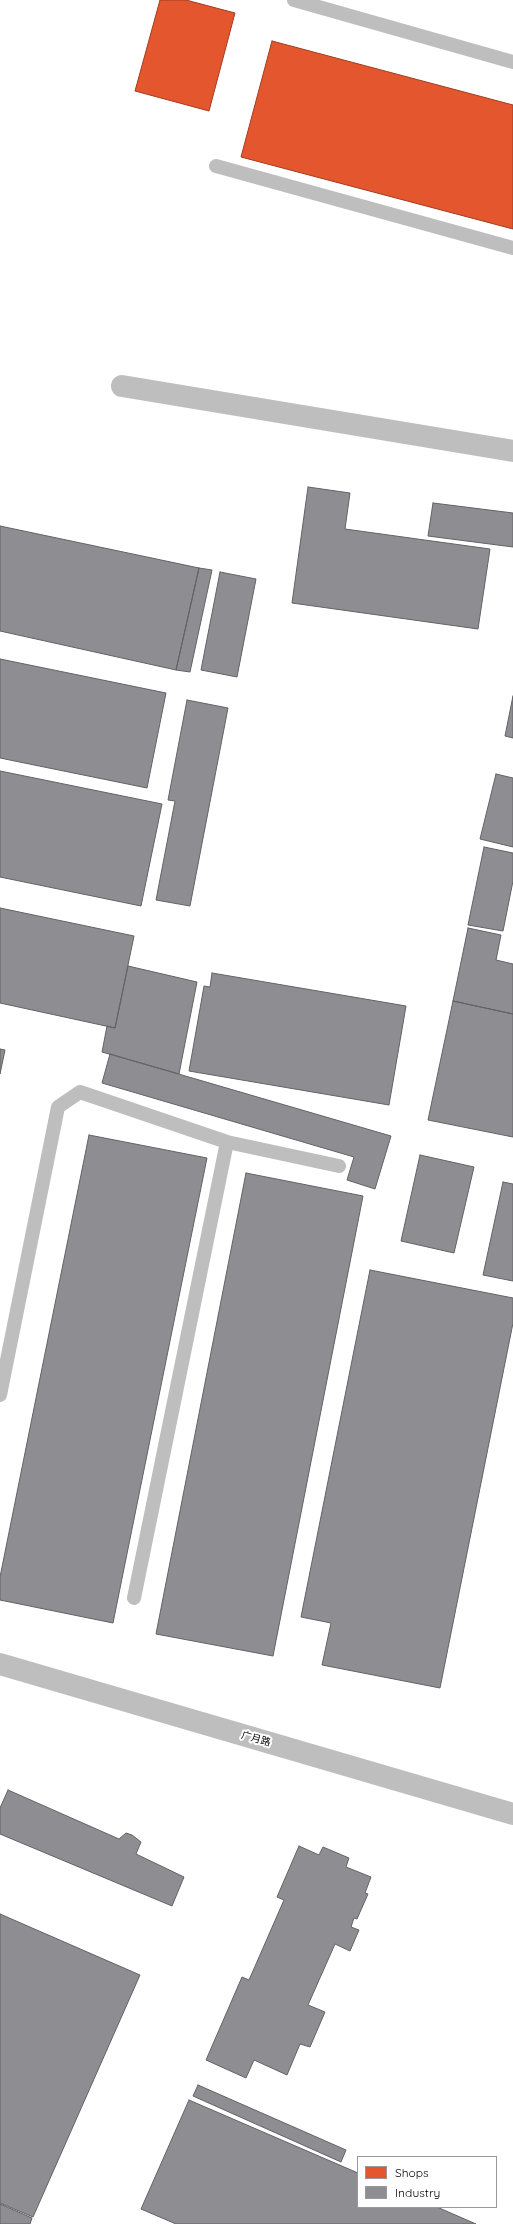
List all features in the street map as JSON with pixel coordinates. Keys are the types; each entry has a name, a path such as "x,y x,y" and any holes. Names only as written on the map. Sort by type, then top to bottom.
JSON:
{"street":[{"path":"122,386 513,451"},
{"name":"广月路","path":"0,1664 513,1814"}],"lane":[{"path":"294,0 513,62"},
{"path":"216,166 513,248"},
{"path":"0,1395 58,1107 80,1092 227,1142 338,1166"},
{"path":"134,1598 227,1142"}],"building: Shops":[{"path":"160,0 186,0 235,13 209,111 135,91"},
{"path":"272,41 513,105 513,229 241,157"}],"building: Industry":[{"path":"308,487 350,493 345,529 490,549 478,629 292,603"},
{"path":"433,503 513,513 513,547 428,536"},
{"path":"0,526 199,568 176,670 0,631"},
{"path":"199,568 212,570 190,672 176,670"},
{"path":"220,572 256,579 237,677 201,670"},
{"path":"0,659 166,693 147,788 0,758"},
{"path":"513,696 513,738 505,736"},
{"path":"187,700 228,708 190,906 156,900 175,801 168,800"},
{"path":"0,771 162,804 141,906 0,877"},
{"path":"496,774 513,778 513,847 480,839"},
{"path":"484,847 513,853 513,881 503,931 468,925"},
{"path":"0,908 134,936 115,1028 0,1003"},
{"path":"468,928 501,935 496,960 513,964 513,1014 453,1001"},
{"path":"128,966 197,982 179,1074 102,1052 107,1026 115,1028"},
{"path":"212,973 406,1006 389,1105 189,1071 204,986 210,987"},
{"path":"453,1001 513,1014 513,1137 428,1120"},
{"path":"0,1049 5,1050 0,1074"},
{"path":"110,1054 391,1136 375,1189 347,1180 354,1157 102,1083"},
{"path":"89,1135 207,1158 113,1623 0,1600 0,1577"},
{"path":"420,1155 474,1167 454,1253 401,1241"},
{"path":"246,1173 363,1196 273,1656 156,1634"},
{"path":"503,1182 513,1184 513,1281 483,1275"},
{"path":"370,1270 513,1298 513,1323 440,1688 322,1665 331,1623 301,1617"},
{"path":"8,1790 119,1839 126,1833 132,1835 141,1842 136,1854 184,1877 172,1906 0,1834 0,1808"},
{"path":"299,1846 319,1855 323,1847 349,1858 346,1867 371,1877 365,1893 368,1894 357,1919 354,1918 351,1927 359,1930 350,1951 335,1944 308,2005 325,2012 310,2047 300,2044 287,2075 254,2060 246,2078 206,2060 242,1977 249,1980 284,1900 277,1897"},
{"path":"0,1914 140,1975 33,2217 0,2203"},
{"path":"198,2085 346,2150 341,2162 193,2096"},
{"path":"189,2100 357,2173 357,2208 439,2208 476,2224 176,2224 141,2209"},
{"path":"0,2204 32,2218 30,2224 0,2224"}]}
